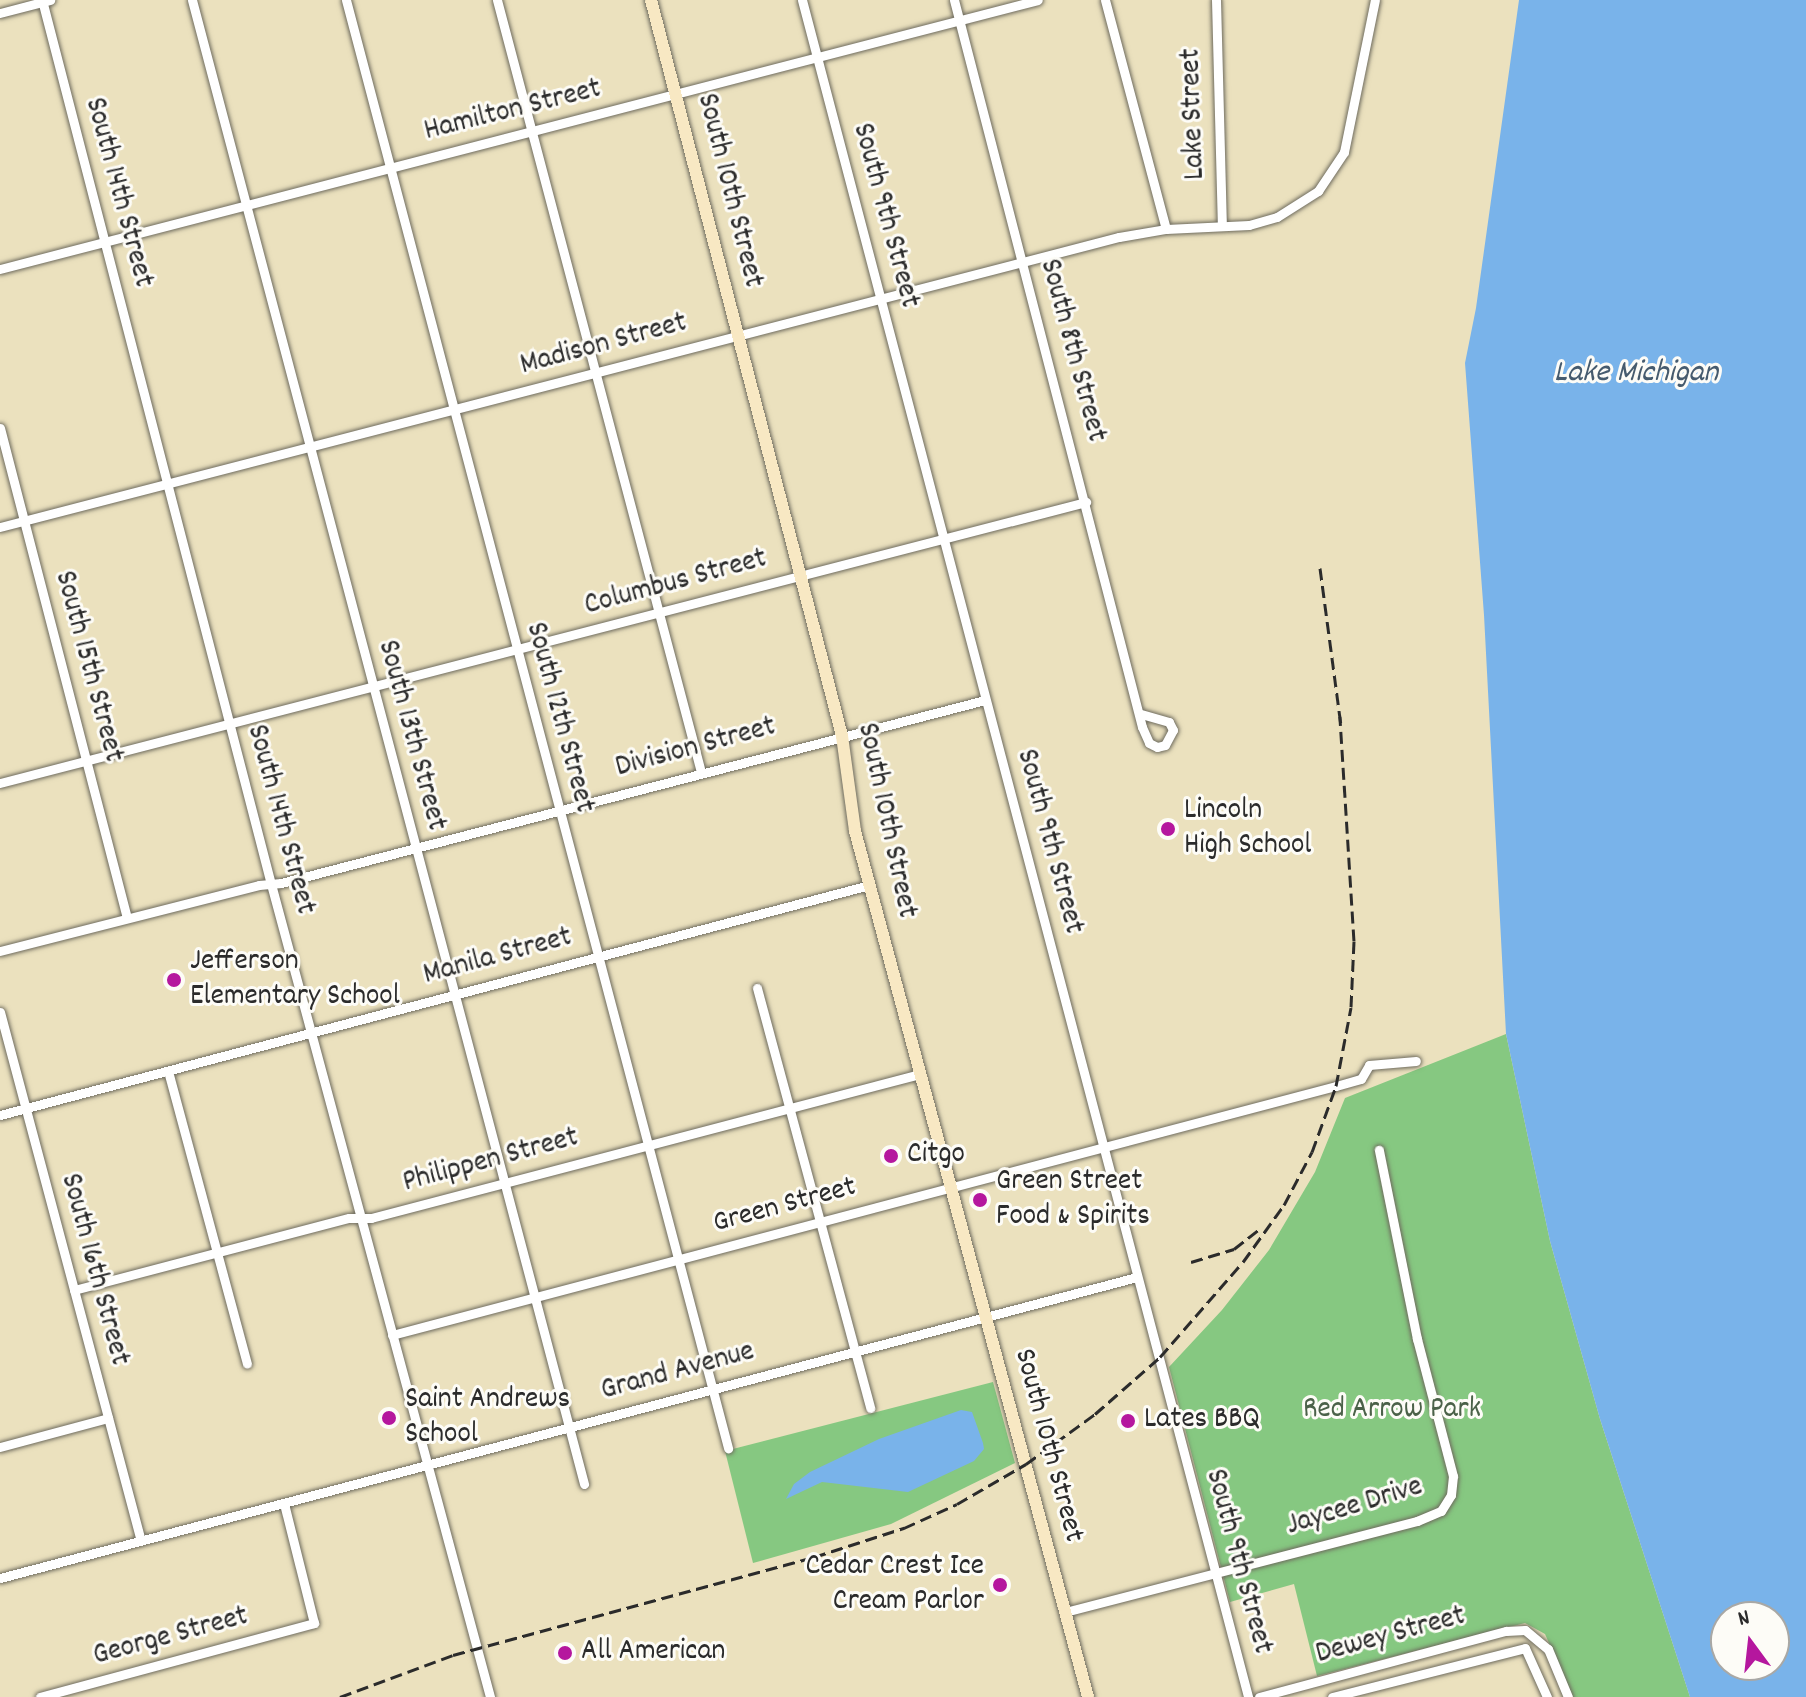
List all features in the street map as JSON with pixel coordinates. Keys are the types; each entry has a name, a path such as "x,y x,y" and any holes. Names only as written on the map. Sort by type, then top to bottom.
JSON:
{"street":[{"name":"South 13th Street","path":"192,0 584,1484"},
{"name":"South 12th Street","path":"346,0 557,811 728,1448"},
{"path":"497,0 701,772"},
{"name":"South 10th Street","path":"651,0 842,736 855,831 1088,1697"},
{"name":"South 9th Street","path":"802,0 1248,1697"},
{"name":"South 8th Street","path":"954,0 1141,714"},
{"name":"Hamilton Street","path":"0,269 1038,0"},
{"path":"1105,0 1166,229"},
{"name":"Lake Street","path":"1216,0 1222,226"},
{"name":"Madison Street","path":"0,527 1022,261 1166,229 1253,224 1288,212 1310,198 1330,177 1347,140 1375,0"},
{"path":"0,13 45,1"},
{"name":"South 14th Street","path":"45,1 229,725 490,1697"},
{"name":"South 15th Street","path":"0,428 127,918"},
{"name":"Columbus Street","path":"0,783 1086,502"},
{"name":"Division Street","path":"0,951 414,848 985,700"},
{"name":"Manila Street","path":"0,1115 869,885"},
{"path":"757,988 870,1408"},
{"name":"South 16th Street","path":"0,1012 141,1541"},
{"name":"Green Street","path":"392,1335 1361,1079 1369,1065 1416,1061"},
{"path":"168,1071 247,1364"},
{"name":"Philippen Street","path":"74,1290 349,1218 504,1184 920,1074"},
{"name":"Jaycee Drive","path":"1065,1612 1417,1521 1441,1511 1451,1495 1453,1476 1417,1339 1379,1150"},
{"name":"Grand Avenue","path":"0,1578 1137,1277"},
{"path":"0,1447 108,1418"},
{"name":"George Street","path":"40,1697 314,1623 311,1598 284,1504"},
{"name":"Dewey Street","path":"1259,1697 1506,1631 1525,1630 1536,1635"},
{"path":"1547,1697 1525,1648 1536,1635 1548,1649 1568,1697"},
{"name":"Dewey Street","path":"1332,1697 1525,1648"},
{"path":"1390,1662 1394,1680"}],"green space":[{"name":"Red Arrow Park","path":"1506,1034 1550,1241 1600,1419 1690,1697 1573,1697 1545,1634 1525,1623 1317,1676 1294,1584 1230,1602 1169,1367 1222,1310 1269,1250 1315,1172 1345,1098"},
{"path":"993,1382 1015,1463 891,1524 753,1563 725,1451"}],"water":[{"name":"Lake Michigan","path":"1519,0 1806,0 1806,1697 1690,1697 1600,1419 1550,1241 1506,1034 1484,615 1465,363 1476,308"},
{"path":"961,1410 972,1412 983,1443 984,1449 974,1461 908,1492 822,1482 786,1499 794,1484 810,1472 879,1439"}],"railway":[{"path":"1320,568 1341,726"},
{"path":"340,1697 453,1655 814,1557 904,1528 957,1504 1026,1464 1095,1414 1160,1357 1243,1262 1284,1205 1312,1152 1336,1086 1351,1007 1354,941 1340,716"},
{"path":"1191,1262 1234,1249 1258,1230"}],"place":[{"name":"Lincoln High School","path":"1168,829"},
{"name":"Jefferson Elementary School","path":"174,980"},
{"name":"Citgo","path":"891,1156"},
{"name":"Green Street Food & Spirits","path":"980,1200"},
{"name":"Saint Andrews School","path":"389,1418"},
{"name":"Lates BBQ","path":"1128,1421"},
{"name":"Cedar Crest Ice Cream Parlor","path":"1000,1585"},
{"name":"All American","path":"565,1653"}]}
